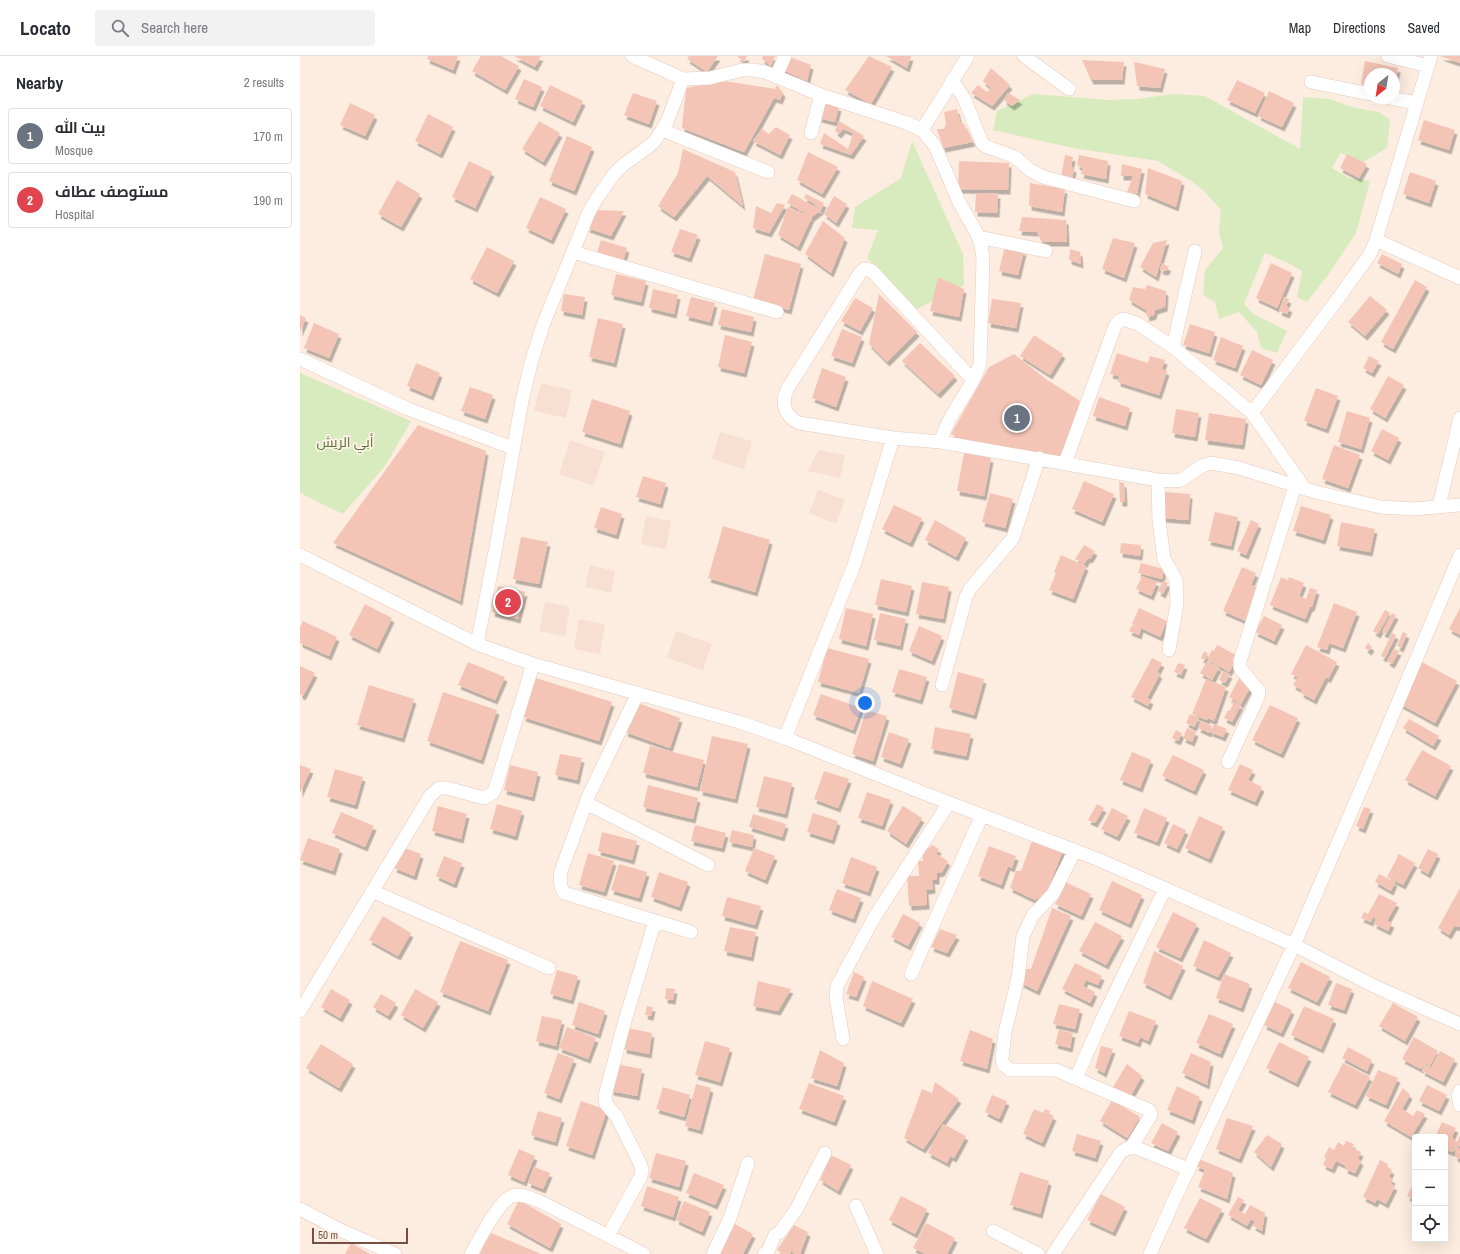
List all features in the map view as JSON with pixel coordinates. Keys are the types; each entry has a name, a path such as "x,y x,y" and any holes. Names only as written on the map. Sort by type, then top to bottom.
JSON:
{"street":[{"path":"632,56 683,79 706,79 742,70 765,72 821,95 907,123 922,130 935,146 959,202 979,237 983,258 981,357 973,380 946,425 941,442"},
{"path":"776,76 785,56"},
{"path":"922,130 968,56"},
{"path":"1024,56 1069,88"},
{"path":"1252,412 1338,300 1370,254 1376,240 1429,61 1388,56"},
{"path":"477,644 513,448 531,363 543,325 589,212 614,174 623,165 634,159 654,142 662,130 683,79"},
{"path":"952,80 964,98 979,137 985,146 1015,157 1030,170 1043,177 1134,201"},
{"path":"1311,82 1364,93"},
{"path":"811,133 821,95"},
{"path":"1400,100 1417,103"},
{"path":"662,130 768,172"},
{"path":"979,237 1046,251"},
{"path":"1376,240 1460,278"},
{"path":"1174,347 1195,251"},
{"path":"573,252 777,312"},
{"path":"973,380 872,272 867,269 862,271 784,394 784,401 788,415 799,423 893,438 941,442 1158,480 1181,480 1202,466 1211,463 1239,468 1300,487 1381,507 1414,509 1460,505"},
{"path":"1065,463 1115,326 1123,319 1132,321 1174,347 1252,412 1300,487"},
{"path":"300,359 408,409 513,448"},
{"path":"1439,506 1460,418"},
{"path":"785,738 854,565 893,438"},
{"path":"942,685 966,597 970,588 1013,538 1039,458"},
{"path":"1158,480 1158,521 1164,559 1176,580 1177,604 1169,650"},
{"path":"1228,762 1260,691 1240,668 1240,661 1300,487"},
{"path":"300,555 477,644 533,664 739,722 785,738 949,803 1075,850 1294,945 1376,987 1460,1024"},
{"path":"1150,1254 1188,1169 1294,945 1458,563"},
{"path":"300,1011 434,791 440,788 448,788 484,798 493,793 533,664"},
{"path":"638,694 586,804 560,874 561,888 564,893 690,932"},
{"path":"843,1040 836,998 837,986 875,916 949,803"},
{"path":"586,804 708,865"},
{"path":"911,974 982,815"},
{"path":"1053,1254 1121,1152 1132,1146 1151,1115 1148,1110 1052,1069 1010,1070 1003,1064 1002,1059 1005,1032 1018,978 1023,936 1033,915 1053,894 1075,850"},
{"path":"1076,1078 1099,1026 1166,889"},
{"path":"372,891 549,968"},
{"path":"608,1236 641,1176 642,1170 617,1117 606,1104 605,1096 624,1024 655,921"},
{"path":"1460,1091 1458,1096 1460,1105"},
{"path":"1132,1146 1188,1169"},
{"path":"764,1254 768,1251 774,1235 780,1232 796,1210 825,1153"},
{"path":"713,1254 730,1218 748,1163"},
{"path":"471,1254 504,1201 512,1196 521,1195 539,1201 644,1254"},
{"path":"856,1206 877,1254"},
{"path":"300,1209 340,1230 395,1254"},
{"path":"993,1231 1038,1254"}],"shaded area":[{"path":"541,383 572,390 566,418 534,411"},
{"path":"720,432 752,441 744,469 712,459"},
{"path":"570,440 605,452 594,486 559,474"},
{"path":"819,450 845,455 840,478 807,471"},
{"path":"818,490 845,500 836,524 809,513"},
{"path":"646,516 671,521 666,549 641,544"},
{"path":"590,565 615,571 611,593 585,587"},
{"path":"545,602 570,607 565,636 539,631"},
{"path":"579,619 605,624 600,654 574,649"},
{"path":"676,631 712,644 703,670 667,658"}],"green space":[{"path":"1033,94 1109,100 1137,99 1173,94 1205,96 1300,149 1303,97 1330,99 1352,107 1379,112 1390,120 1387,148 1363,162 1340,153 1332,168 1349,178 1370,181 1356,233 1328,275 1307,302 1297,297 1302,271 1265,253 1244,304 1253,314 1287,331 1277,353 1261,348 1257,332 1239,312 1219,319 1215,302 1203,295 1205,270 1223,248 1219,232 1221,210 1205,192 1191,181 1158,161 1073,148 993,130 997,111"},
{"path":"912,141 963,254 964,285 917,309 867,258 878,230 852,228 855,207 901,178"},
{"name":"أبي الريش","path":"300,373 411,421 385,466 343,514 300,493"}],"building":[{"path":"428,56 458,56 453,70 427,59"},
{"path":"481,56 501,56 519,66 505,90 472,71"},
{"path":"514,56 541,56 535,67"},
{"path":"689,56 718,56 707,72 687,59"},
{"path":"737,56 747,56 744,62"},
{"path":"763,56 775,56 771,66 762,59"},
{"path":"787,56 811,65 807,81 781,69"},
{"path":"869,56 892,67 871,104 845,90"},
{"path":"886,56 911,56 907,68"},
{"path":"1440,56 1460,56 1460,63"},
{"path":"1082,60 1124,62 1122,80 1091,80"},
{"path":"1365,61 1398,68 1364,68 1364,85 1361,84"},
{"path":"1134,62 1165,69 1160,88 1137,86"},
{"path":"991,68 1010,85 992,106 971,93 978,85 987,92 991,88 983,81"},
{"path":"524,79 542,87 533,107 515,99"},
{"path":"1237,80 1265,93 1255,113 1227,100"},
{"path":"724,81 775,89 777,85 783,93 780,100 774,98 744,152 682,128 686,88"},
{"path":"550,85 583,101 573,122 540,106"},
{"path":"1269,91 1294,103 1282,127 1258,116"},
{"path":"633,93 657,101 649,124 624,115"},
{"path":"1008,93 1020,100 1012,106 1004,100"},
{"path":"824,101 839,107 835,122 819,118"},
{"path":"350,103 375,115 365,136 340,125"},
{"path":"957,109 960,122 964,124 973,142 943,148 937,129 944,129 946,124 944,112"},
{"path":"428,114 453,127 440,154 415,141"},
{"path":"1424,120 1455,130 1449,150 1418,140"},
{"path":"539,121 560,133 543,162 522,149"},
{"path":"839,121 864,136 851,155 820,144 824,133 848,149 853,133 843,129 839,134 835,131"},
{"path":"776,127 790,135 780,155 753,141 762,129 769,134"},
{"path":"567,136 592,147 574,191 549,181"},
{"path":"683,149 735,172 743,206 707,176 674,217 658,206 678,173"},
{"path":"808,152 838,167 822,194 797,180"},
{"path":"1347,154 1367,164 1359,178 1340,168"},
{"path":"1065,155 1073,157 1071,167 1074,168 1072,180 1061,177"},
{"path":"1079,155 1108,161 1106,179 1081,174 1083,168 1077,165"},
{"path":"469,161 492,172 475,208 452,197"},
{"path":"959,161 1009,163 1008,190 958,189"},
{"path":"1122,164 1142,169 1137,194 1127,192 1133,176 1121,176"},
{"path":"1148,168 1182,181 1176,207 1145,194"},
{"path":"1410,172 1436,181 1429,203 1403,194"},
{"path":"397,180 420,194 401,227 378,214"},
{"path":"1030,183 1065,189 1062,212 1029,206"},
{"path":"976,193 998,194 997,213 975,212"},
{"path":"792,194 821,210 812,217 787,203"},
{"path":"806,194 824,203 821,210 804,198"},
{"path":"834,196 847,204 836,223 824,214"},
{"path":"540,197 566,209 551,240 526,228"},
{"path":"777,203 785,205 769,233 753,228 756,206 771,213"},
{"path":"788,207 812,217 798,247 778,235"},
{"path":"597,210 624,211 611,236 587,228"},
{"path":"1022,217 1066,220 1067,242 1042,242 1037,232 1019,231"},
{"path":"823,221 845,238 831,273 805,254"},
{"path":"680,229 698,235 689,258 671,252"},
{"path":"1113,238 1135,243 1124,278 1102,269"},
{"path":"601,240 627,248 623,261 597,253"},
{"path":"1167,240 1156,277 1140,267 1153,243"},
{"path":"1005,246 1024,251 1018,275 999,271"},
{"path":"487,247 514,261 497,293 470,279"},
{"path":"1070,249 1080,252 1081,264 1069,260"},
{"path":"765,254 801,264 789,310 753,300"},
{"path":"1382,254 1402,264 1398,274 1377,263"},
{"path":"1162,263 1169,267 1166,271 1160,270"},
{"path":"1271,263 1292,273 1277,308 1256,298"},
{"path":"616,274 646,281 641,302 611,295"},
{"path":"938,277 964,289 959,317 930,311"},
{"path":"1415,280 1427,287 1393,349 1381,342"},
{"path":"1147,285 1166,291 1165,307 1155,310 1154,315 1147,317 1146,310 1129,300 1133,287 1145,289"},
{"path":"653,289 678,295 674,314 649,308"},
{"path":"564,294 585,297 582,315 561,311"},
{"path":"879,294 917,332 887,362 869,344"},
{"path":"1370,296 1387,310 1365,336 1348,322"},
{"path":"691,297 715,303 710,322 686,316"},
{"path":"1284,297 1289,299 1286,306 1290,308 1287,314 1279,311"},
{"path":"855,298 873,308 860,331 841,321"},
{"path":"992,299 1021,303 1016,328 988,323"},
{"path":"722,309 754,317 751,332 718,325"},
{"path":"300,315 306,318 300,332"},
{"path":"598,318 623,324 614,363 589,357"},
{"path":"314,323 339,334 329,358 304,348"},
{"path":"1190,324 1215,332 1209,353 1183,345"},
{"path":"842,329 862,337 852,363 831,356"},
{"path":"725,335 752,342 744,373 718,367"},
{"path":"1034,335 1063,354 1050,375 1020,356"},
{"path":"1221,337 1243,346 1235,368 1213,360"},
{"path":"920,343 955,376 938,394 902,361"},
{"path":"1252,350 1273,360 1261,385 1240,375"},
{"path":"1117,353 1148,363 1150,356 1165,360 1162,369 1167,371 1159,395 1118,382 1119,376 1110,374"},
{"path":"1014,354 1046,379 1080,401 1061,456 974,446 951,434 989,367"},
{"path":"1369,356 1379,361 1372,373 1363,368"},
{"path":"416,363 440,373 431,396 407,386"},
{"path":"822,368 846,377 836,407 812,398"},
{"path":"1388,376 1404,385 1385,418 1370,409"},
{"path":"470,387 493,395 485,419 461,411"},
{"path":"1316,388 1338,396 1326,429 1304,421"},
{"path":"1099,397 1130,408 1125,426 1093,416"},
{"path":"592,399 630,411 620,444 582,432"},
{"path":"1176,409 1199,413 1195,437 1172,433"},
{"path":"1347,411 1370,418 1361,449 1338,442"},
{"path":"1209,413 1246,419 1242,445 1205,440"},
{"path":"418,425 486,451 460,601 333,543"},
{"path":"1382,429 1399,438 1388,460 1371,451"},
{"path":"1334,445 1360,455 1348,488 1322,479"},
{"path":"964,453 991,458 984,496 957,491"},
{"path":"643,476 666,483 660,504 636,497"},
{"path":"1084,481 1114,494 1102,522 1072,509"},
{"path":"1119,482 1124,483 1125,502 1120,502"},
{"path":"1165,492 1190,494 1188,520 1163,518"},
{"path":"990,493 1013,499 1005,528 982,522"},
{"path":"894,505 922,518 910,543 882,529"},
{"path":"1301,506 1331,515 1323,540 1293,531"},
{"path":"601,507 622,514 616,535 594,528"},
{"path":"1215,512 1238,517 1231,546 1208,541"},
{"path":"935,520 966,538 956,557 925,540"},
{"path":"1251,520 1259,524 1246,555 1237,551"},
{"path":"1341,522 1375,529 1370,552 1337,546"},
{"path":"723,526 770,540 755,592 708,578"},
{"path":"521,537 548,542 539,584 513,579"},
{"path":"1121,543 1141,545 1140,556 1120,553"},
{"path":"1084,545 1095,551 1090,559 1088,558 1084,564 1075,559"},
{"path":"1061,555 1086,566 1073,599 1049,590"},
{"path":"1141,563 1164,569 1162,579 1138,573"},
{"path":"1242,567 1256,573 1251,585 1260,589 1246,621 1223,611"},
{"path":"1142,576 1157,582 1151,596 1136,589"},
{"path":"1281,577 1288,580 1289,577 1304,583 1299,596 1306,599 1310,588 1317,590 1312,607 1310,607 1305,619 1270,605"},
{"path":"881,579 912,586 906,612 875,605"},
{"path":"1163,581 1168,583 1163,594 1158,591"},
{"path":"922,582 949,587 943,619 916,614"},
{"path":"498,586 525,592 518,619 492,612"},
{"path":"1334,603 1357,612 1343,648 1329,643 1327,650 1317,647"},
{"path":"365,604 392,618 377,649 349,635"},
{"path":"846,608 873,614 866,646 839,639"},
{"path":"1139,608 1167,621 1160,637 1132,624"},
{"path":"1460,608 1460,635 1449,629"},
{"path":"1385,610 1390,613 1378,634 1373,631"},
{"path":"880,613 906,619 900,646 874,640"},
{"path":"1392,613 1396,615 1386,634 1382,632"},
{"path":"1264,616 1282,625 1274,641 1255,632"},
{"path":"303,621 337,637 329,656 300,643 300,627"},
{"path":"1132,625 1141,628 1139,635 1129,631"},
{"path":"919,626 942,636 932,661 909,651"},
{"path":"1403,632 1407,634 1401,648 1397,646"},
{"path":"1392,633 1396,635 1385,658 1381,656"},
{"path":"1368,643 1372,647 1369,651 1365,648"},
{"path":"1217,645 1238,656 1229,672 1207,659"},
{"path":"1306,645 1337,662 1328,679 1326,677 1314,700 1301,693 1302,690 1293,685 1298,677 1291,674"},
{"path":"827,648 869,659 859,693 818,682"},
{"path":"1394,649 1399,651 1392,664 1387,661"},
{"path":"1204,651 1208,654 1205,660 1201,658"},
{"path":"1152,658 1162,663 1157,672 1160,674 1147,698 1151,700 1148,706 1131,697"},
{"path":"1207,661 1219,667 1212,680 1200,673"},
{"path":"468,662 505,677 495,700 458,685"},
{"path":"1422,662 1457,681 1435,723 1400,704"},
{"path":"1178,663 1185,665 1181,675 1174,672"},
{"path":"300,666 315,673 303,696 300,694"},
{"path":"899,669 927,677 920,700 892,692"},
{"path":"1223,671 1230,674 1225,683 1219,680"},
{"path":"958,672 984,679 974,715 949,708"},
{"path":"1240,677 1252,684 1241,704 1229,697"},
{"path":"536,678 612,702 599,741 523,717"},
{"path":"1206,679 1226,687 1214,721 1192,714"},
{"path":"369,685 414,699 402,738 357,725"},
{"path":"443,692 497,710 481,760 427,741"},
{"path":"821,694 861,708 853,730 813,715"},
{"path":"1232,701 1241,705 1232,722 1224,718 1228,710 1230,711 1233,704 1231,703"},
{"path":"635,702 680,718 670,748 625,732"},
{"path":"1270,705 1298,718 1281,754 1252,740"},
{"path":"866,710 887,716 873,761 852,754"},
{"path":"1190,714 1199,718 1194,727 1186,723"},
{"path":"1409,719 1439,736 1433,746 1403,728"},
{"path":"1201,721 1212,726 1209,733 1198,728"},
{"path":"1214,724 1227,729 1223,737 1210,732"},
{"path":"935,727 971,734 966,756 931,749"},
{"path":"1187,728 1196,732 1192,742 1183,738"},
{"path":"1176,730 1182,733 1178,741 1172,738"},
{"path":"889,732 909,739 900,764 881,757"},
{"path":"712,736 748,744 735,799 700,791"},
{"path":"650,746 704,760 697,787 643,773"},
{"path":"1422,750 1451,766 1435,796 1405,780"},
{"path":"1132,752 1151,760 1140,788 1120,780"},
{"path":"560,754 582,758 577,780 555,775"},
{"path":"1173,755 1204,770 1194,791 1162,776"},
{"path":"1240,764 1253,770 1248,780 1262,787 1255,802 1228,790"},
{"path":"300,765 311,769 300,793"},
{"path":"510,765 538,772 532,797 504,790"},
{"path":"335,769 363,777 355,805 327,797"},
{"path":"824,771 849,779 838,808 814,799"},
{"path":"764,776 792,783 785,814 756,807"},
{"path":"648,785 698,798 693,819 643,807"},
{"path":"867,792 891,800 882,826 858,818"},
{"path":"497,804 522,811 515,836 490,829"},
{"path":"1097,804 1104,808 1095,823 1088,820"},
{"path":"438,806 467,814 461,839 432,831"},
{"path":"903,806 922,818 906,844 887,831"},
{"path":"1364,807 1371,809 1363,829 1356,826"},
{"path":"1112,808 1128,816 1117,837 1101,829"},
{"path":"1144,808 1167,818 1157,842 1134,833"},
{"path":"341,812 374,826 365,847 332,833"},
{"path":"813,813 838,821 832,840 807,832"},
{"path":"753,814 786,824 782,837 749,827"},
{"path":"1199,816 1223,827 1209,859 1185,848"},
{"path":"1173,824 1186,830 1177,849 1164,843"},
{"path":"695,825 726,833 722,848 691,841"},
{"path":"732,830 754,835 752,847 729,842"},
{"path":"602,832 637,841 632,860 598,851"},
{"path":"308,838 340,849 333,871 300,860"},
{"path":"1033,838 1063,850 1046,894 1035,900 1010,888 1016,871 1021,871"},
{"path":"932,845 939,849 936,854 948,861 942,872 937,873 937,880 932,880 933,889 926,890 927,905 909,906 907,876 919,876 918,861 923,861 923,853"},
{"path":"989,846 1016,856 1012,868 1008,866 1001,885 978,876"},
{"path":"402,847 421,854 414,876 394,868"},
{"path":"754,848 775,856 765,880 745,871"},
{"path":"1428,849 1438,854 1428,874 1418,868"},
{"path":"588,853 614,861 604,892 579,885"},
{"path":"1399,854 1415,863 1403,885 1387,877"},
{"path":"444,856 462,863 454,884 436,876"},
{"path":"851,857 877,867 868,892 842,883"},
{"path":"619,864 647,872 639,898 611,890"},
{"path":"659,872 688,882 679,907 651,897"},
{"path":"1379,874 1395,882 1391,891 1375,882"},
{"path":"1112,881 1142,895 1129,924 1099,910"},
{"path":"1065,882 1091,894 1081,916 1055,904"},
{"path":"1460,888 1460,927 1454,926 1449,935 1438,928"},
{"path":"837,889 861,898 853,919 829,910"},
{"path":"1379,894 1397,903 1387,921 1392,923 1388,931 1374,924 1376,919 1373,917 1371,922 1361,918 1364,912 1368,914"},
{"path":"727,897 761,906 755,925 722,916"},
{"path":"1052,908 1071,916 1037,991 1021,983 1025,969 1031,969"},
{"path":"1173,912 1197,924 1180,958 1156,947"},
{"path":"903,914 920,923 908,946 891,937"},
{"path":"383,916 411,933 398,956 369,940"},
{"path":"1095,922 1122,936 1106,965 1079,951"},
{"path":"730,927 756,932 751,957 724,951"},
{"path":"940,929 957,935 947,953 931,947"},
{"path":"1204,940 1231,953 1218,977 1193,966"},
{"path":"460,941 508,960 488,1011 440,992"},
{"path":"1154,951 1183,966 1169,996 1143,983"},
{"path":"1301,962 1330,977 1317,1002 1288,988"},
{"path":"1075,963 1102,976 1098,985 1086,980 1083,986 1095,992 1090,1003 1062,989"},
{"path":"557,970 578,976 571,1000 550,994"},
{"path":"854,972 864,977 856,997 846,994"},
{"path":"1224,974 1250,984 1241,1008 1216,998"},
{"path":"758,981 791,989 778,1011 753,1006"},
{"path":"872,981 913,999 901,1023 863,1006"},
{"path":"1336,983 1352,989 1344,1010 1328,1005"},
{"path":"666,988 675,989 673,1000 665,999"},
{"path":"331,989 350,1000 340,1018 321,1007"},
{"path":"415,989 438,1002 423,1028 401,1015"},
{"path":"381,994 396,1003 388,1016 373,1007"},
{"path":"579,1002 605,1011 598,1034 572,1025"},
{"path":"1275,1002 1292,1010 1281,1033 1264,1025"},
{"path":"1393,1003 1418,1017 1405,1041 1379,1026"},
{"path":"1059,1004 1080,1009 1075,1029 1053,1024"},
{"path":"647,1006 653,1007 651,1016 645,1015"},
{"path":"1304,1006 1334,1019 1321,1049 1291,1035"},
{"path":"1129,1011 1156,1021 1148,1041 1140,1037 1138,1043 1119,1036"},
{"path":"1209,1014 1233,1024 1220,1054 1196,1043"},
{"path":"542,1016 562,1020 556,1046 536,1041"},
{"path":"567,1027 596,1038 588,1059 559,1048"},
{"path":"627,1028 652,1033 649,1054 624,1049"},
{"path":"970,1030 993,1039 987,1069 960,1061"},
{"path":"1059,1030 1073,1033 1070,1048 1055,1044"},
{"path":"1414,1037 1438,1051 1430,1066 1425,1063 1421,1069 1402,1059"},
{"path":"705,1041 730,1048 720,1082 695,1075"},
{"path":"1279,1042 1309,1057 1296,1083 1266,1068"},
{"path":"321,1044 353,1064 339,1088 306,1068"},
{"path":"1101,1046 1113,1049 1104,1073 1095,1068"},
{"path":"1348,1047 1372,1060 1367,1071 1342,1058"},
{"path":"820,1050 844,1063 837,1086 811,1078"},
{"path":"1440,1051 1455,1059 1443,1082 1422,1071 1425,1064 1431,1068"},
{"path":"558,1053 574,1059 559,1099 544,1093"},
{"path":"1191,1053 1211,1062 1207,1085 1182,1073"},
{"path":"1343,1063 1370,1077 1355,1105 1328,1092"},
{"path":"616,1064 642,1069 637,1096 611,1091"},
{"path":"1127,1064 1142,1076 1130,1097 1113,1087"},
{"path":"1378,1070 1398,1078 1386,1105 1366,1096"},
{"path":"935,1082 959,1099 923,1149 904,1138 922,1089 932,1093"},
{"path":"809,1083 844,1096 834,1122 799,1109"},
{"path":"696,1084 711,1088 700,1130 685,1126"},
{"path":"1427,1085 1447,1095 1439,1111 1419,1101"},
{"path":"1177,1086 1200,1097 1192,1120 1167,1110"},
{"path":"663,1087 690,1095 684,1117 656,1109"},
{"path":"1403,1088 1410,1095 1402,1109 1413,1116 1417,1110 1425,1114 1411,1137 1384,1121"},
{"path":"992,1095 1007,1101 999,1119 985,1112"},
{"path":"1112,1100 1140,1117 1127,1138 1100,1121"},
{"path":"581,1101 607,1110 592,1155 566,1146"},
{"path":"1034,1109 1043,1113 1045,1109 1050,1111 1049,1114 1054,1116 1042,1143 1023,1134"},
{"path":"538,1111 562,1118 555,1142 531,1135"},
{"path":"1227,1118 1253,1126 1239,1159 1216,1149"},
{"path":"1442,1122 1456,1128 1452,1137 1457,1142 1460,1135 1460,1145 1457,1148 1460,1148 1460,1159 1455,1157 1456,1149 1452,1152 1448,1150 1448,1134 1436,1134"},
{"path":"1162,1123 1178,1132 1168,1151 1151,1143"},
{"path":"943,1124 966,1136 954,1158 950,1156 947,1163 928,1153"},
{"path":"1077,1134 1101,1141 1095,1158 1072,1151"},
{"path":"1267,1135 1282,1144 1271,1167 1254,1152"},
{"path":"1346,1141 1354,1144 1352,1148 1361,1152 1358,1159 1361,1161 1355,1173 1345,1169 1346,1166 1336,1161 1332,1169 1323,1165 1326,1158 1324,1157 1329,1147 1334,1150 1338,1142 1344,1146"},
{"path":"519,1149 535,1156 524,1182 508,1175"},
{"path":"656,1153 686,1161 679,1187 649,1178"},
{"path":"831,1155 851,1165 838,1191 820,1180"},
{"path":"1199,1159 1233,1173 1227,1199 1198,1187 1205,1170 1196,1166"},
{"path":"1380,1160 1388,1164 1387,1167 1392,1170 1389,1177 1393,1179 1391,1184 1395,1186 1386,1204 1377,1199 1375,1203 1363,1197"},
{"path":"534,1167 550,1173 543,1189 528,1183"},
{"path":"1020,1172 1049,1181 1040,1214 1010,1205"},
{"path":"694,1173 724,1185 715,1205 686,1193"},
{"path":"647,1186 679,1197 673,1217 641,1206"},
{"path":"1412,1186 1412,1198 1407,1196"},
{"path":"1101,1194 1125,1207 1113,1232 1087,1220"},
{"path":"901,1196 927,1209 915,1234 889,1220"},
{"path":"1238,1197 1244,1200 1238,1210 1245,1214 1250,1205 1265,1213 1262,1231 1253,1226 1255,1222 1251,1219 1247,1226 1228,1215"},
{"path":"1200,1198 1222,1209 1206,1239 1184,1228"},
{"path":"519,1200 561,1224 550,1248 507,1224"},
{"path":"684,1201 710,1212 702,1232 676,1220"},
{"path":"733,1223 753,1234 743,1254 718,1254"},
{"path":"926,1223 955,1238 947,1254 925,1254 913,1248"},
{"path":"794,1225 808,1232 800,1254 795,1254 791,1251 790,1254 782,1254 777,1250"},
{"path":"489,1232 541,1254 480,1254"},
{"path":"351,1243 370,1254 345,1254"}],"place":[{"name":"بيت الله","path":"1017,418"},
{"name":"مستوصف عطاف","path":"508,602"}]}
